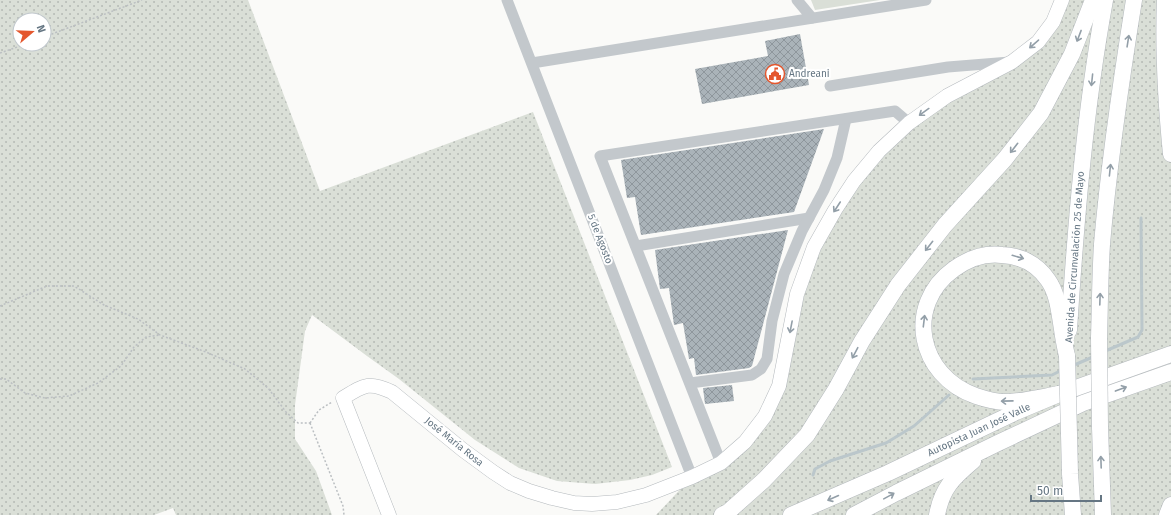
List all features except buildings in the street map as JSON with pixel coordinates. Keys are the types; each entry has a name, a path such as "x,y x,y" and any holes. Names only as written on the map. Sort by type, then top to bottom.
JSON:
{"highway":[{"path":"722,515 728,512 764,480 807,435 836,388 862,341 898,285 945,225 1005,159 1041,113 1072,54 1093,0"},
{"name":"Avenida de Circunvalación 25 de Mayo","path":"1073,515 1070,474 1067,356 1080,182 1093,69 1104,0"},
{"path":"1103,515 1099,338 1102,245 1123,69 1134,0"},
{"path":"1165,0 1164,27 1171,154"},
{"path":"1059,394 1004,402 985,399 967,393 951,383 936,368 926,346 923,326 926,306 935,288 947,274 962,263 978,257 998,254 1010,255 1025,260 1039,268 1046,276 1057,299 1067,356"},
{"name":"Autopista Juan José Valle","path":"791,515 888,473 1016,412 1059,394 1171,354"},
{"name":"Autopista Juan José Valle","path":"854,515 896,492 1083,403 1171,372"},
{"path":"937,515 940,502 947,487 958,473 998,443"},
{"path":"1066,515 1070,474"},
{"path":"1167,515 1171,505"}],"main road":[{"name":"José María Rosa","path":"344,398 364,386 381,386 392,392 469,455 510,483 529,492 574,503 592,504 617,502 646,495 692,477 721,462 749,437 765,416 779,386 797,294 814,247 835,210 854,181 879,151 909,122 947,96 1012,62 1038,42 1053,22 1062,0"},
{"path":"344,398 389,515"}],"street":[{"name":"5 de Agosto","path":"507,0 692,477"},
{"path":"797,0 812,18"},
{"path":"532,63 926,0"},
{"path":"830,86 948,67 1012,62"},
{"path":"721,462 600,156 895,111 909,122"},
{"path":"690,383 752,375 761,369 767,359 772,321 784,274 802,231 824,190 837,158 846,119"},
{"path":"636,246 809,218"}],"path":[{"path":"52,34 142,0"},
{"path":"0,53 12,49"},
{"path":"0,306 47,286 74,286 104,305 138,319 160,336 206,352 245,369 268,388 286,412 298,423 310,423"},
{"path":"0,379 6,379 25,392 45,398 69,396 98,383 121,366 134,347 146,337 160,336"},
{"path":"310,423 319,410 331,402 344,398"},
{"path":"310,423 343,506 344,515"}],"shaded area":[{"path":"0,0 248,0 320,191 533,112 672,467 652,475 630,480 595,484 557,481 519,468 475,440 399,379 312,315 305,331 295,405 295,439 316,471 332,515 176,515 173,508 154,515 0,515"},
{"path":"811,0 880,0 815,10"},
{"path":"1062,0 1171,0 1171,515 656,515 692,477 721,463 765,416 814,247 879,151 1038,42"}],"waterway":[{"path":"1103,352 1138,337 1142,330 1141,218"},
{"path":"1072,366 1095,356"},
{"path":"973,379 1052,375 1062,370"},
{"path":"813,475 815,469 830,461 886,443 914,426 949,395"}],"place":[{"name":"Andreani","path":"775,74"}]}
